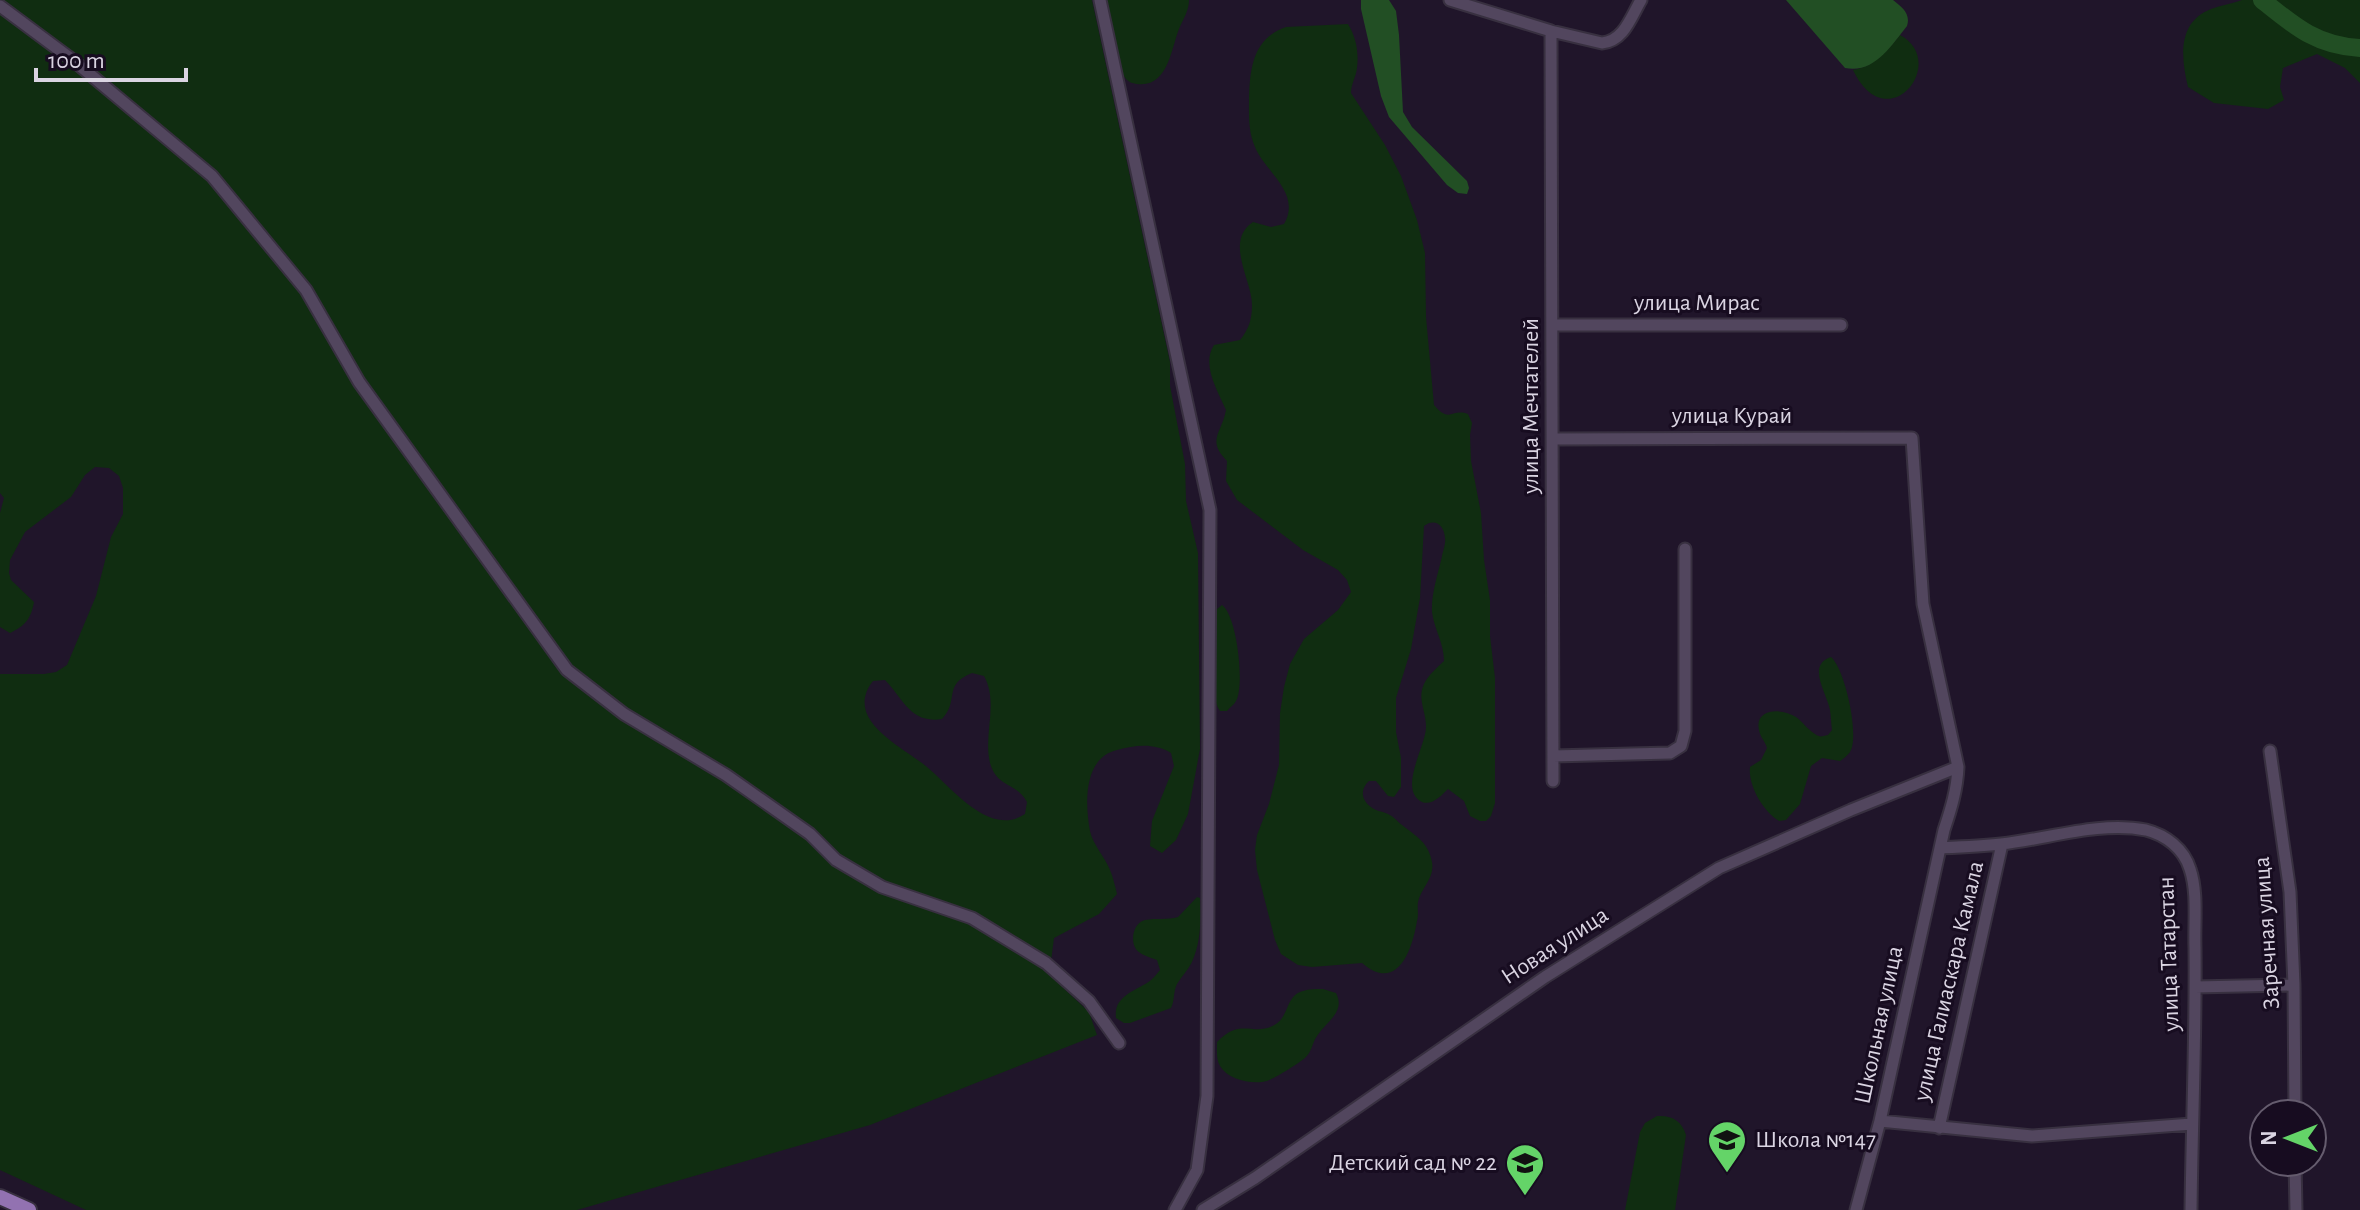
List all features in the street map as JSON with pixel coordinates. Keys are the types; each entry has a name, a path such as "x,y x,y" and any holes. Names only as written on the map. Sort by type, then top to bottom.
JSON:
{"main road":[{"path":"0,1197 29,1210"}],"street":[{"path":"1100,0 1210,510 1207,1096 1197,1170 1175,1210"},
{"path":"1450,0 1602,43 1620,36 1641,0"},
{"path":"0,6 74,61 212,176 306,290 359,382 567,670 624,714 726,775 810,834 836,860 882,887 972,918 1046,963 1089,1001 1119,1043"},
{"name":"улица Мечтателей","path":"1551,31 1553,781"},
{"name":"улица Мирас","path":"1553,325 1841,325"},
{"name":"улица Курай","path":"1552,439 1912,438 1923,604 1958,767"},
{"path":"1553,756 1670,753 1681,746 1685,731 1685,549"},
{"name":"Заречная улица","path":"2270,751 2290,892 2295,1098"},
{"name":"Школьная улица","path":"1856,1210 1880,1121 1940,848 1956,793 1958,767"},
{"name":"Новая улица","path":"1203,1210 1255,1178 1545,977 1719,868 1958,767"},
{"name":"улица Татарстан","path":"1940,848 2002,844 2107,829 2147,831 2163,836 2183,854 2191,869 2194,889 2191,1210"},
{"name":"улица Галиаскара Камала","path":"1939,1128 2002,844"},
{"path":"2195,987 2294,985"},
{"path":"1880,1121 2032,1136 2192,1124"},
{"path":"2295,1178 2296,1210"}],"shaded area":[{"path":"0,0 1092,0 1170,362 1170,386 1185,464 1186,501 1198,553 1200,749 1188,814 1176,840 1162,853 1150,846 1152,821 1174,766 1171,753 1151,746 1131,747 1106,755 1098,762 1089,783 1088,820 1117,894 1099,914 1054,938 1050,969 1060,985 1089,1012 1097,1035 870,1125 577,1210 86,1210 0,1170 0,674 44,674 56,672 67,665 96,596 111,537 123,514 123,488 119,476 109,468 95,467 85,475 71,497 25,532 10,560 9,573 11,580 34,602 26,621 10,633 0,627 0,513 4,498 0,493","holes":["972,673 984,676 991,708 990,763 997,777 1018,791 1027,802 1025,814 1011,820 997,819 969,805 922,763 877,729 865,707 866,694 873,681 885,680 915,714 922,718 942,719 957,683"]},
{"path":"1107,0 1189,0 1167,66 1156,80 1137,84 1126,79 1117,54"},
{"path":"1361,0 1389,0 1396,11 1403,112 1412,127 1467,181 1467,194 1458,193 1447,185 1389,117 1381,96"},
{"path":"1786,0 1893,0 1905,11 1908,22 1888,50 1873,63 1855,69 1845,68"},
{"path":"2242,0 2360,0 2360,83 2345,68 2317,54 2283,68 2280,87 2284,100 2268,109 2214,103 2188,87 2183,53 2192,23 2211,9"},
{"path":"1348,24 1358,56 1351,93 1401,176 1425,253 1426,317 1434,405 1447,415 1468,414 1472,423 1471,461 1481,513 1495,678 1495,803 1491,816 1486,821 1480,821 1470,816 1464,801 1448,789 1433,801 1422,802 1412,788 1426,726 1422,689 1428,677 1444,661 1432,605 1445,538 1438,524 1428,524 1424,526 1420,598 1411,649 1396,698 1401,787 1394,797 1388,796 1376,781 1369,781 1363,791 1368,804 1392,816 1421,840 1432,862 1432,873 1418,902 1415,933 1407,955 1393,971 1385,973 1374,971 1362,963 1312,967 1298,965 1281,954 1275,940 1255,850 1279,765 1284,687 1290,664 1304,639 1338,610 1351,592 1347,580 1338,570 1303,550 1237,500 1226,481 1227,461 1217,447 1217,436 1226,410 1212,378 1209,361 1214,345 1240,340 1251,319 1251,295 1240,250 1245,230 1253,222 1271,227 1284,224 1288,213 1285,193 1260,156 1251,135 1250,87 1256,55 1266,39 1286,27"},
{"path":"1900,35 1914,47 1919,62 1916,77 1908,89 1896,97 1882,98 1867,90 1853,70 1874,62"},
{"path":"1222,605 1232,622 1240,681 1239,693 1227,711 1220,711 1216,702 1213,679 1216,615"},
{"path":"1831,657 1846,688 1853,744 1840,761 1822,758 1811,766 1800,804 1786,820 1779,821 1762,805 1751,782 1750,767 1761,760 1767,748 1759,723 1765,714 1784,712 1796,717 1817,735 1828,735 1832,730 1830,710 1819,673 1820,666"},
{"path":"1197,897 1200,898 1200,931 1197,947 1192,962 1177,984 1171,1008 1124,1023 1116,1018 1118,1004 1160,970 1157,960 1136,949 1133,940 1137,925 1145,920 1178,917"},
{"path":"1323,989 1336,993 1339,1006 1305,1058 1261,1082 1241,1080 1229,1075 1220,1066 1217,1042 1226,1034 1240,1029 1268,1028 1280,1020 1297,993"},
{"path":"1657,1116 1676,1120 1686,1135 1675,1210 1625,1210 1640,1132 1645,1123"}],"waterway":[{"path":"2262,0 2319,39 2360,48"}],"place":[{"name":"Школа №147","path":"1727,1174"},
{"name":"Детский сад № 22","path":"1525,1197"}]}
